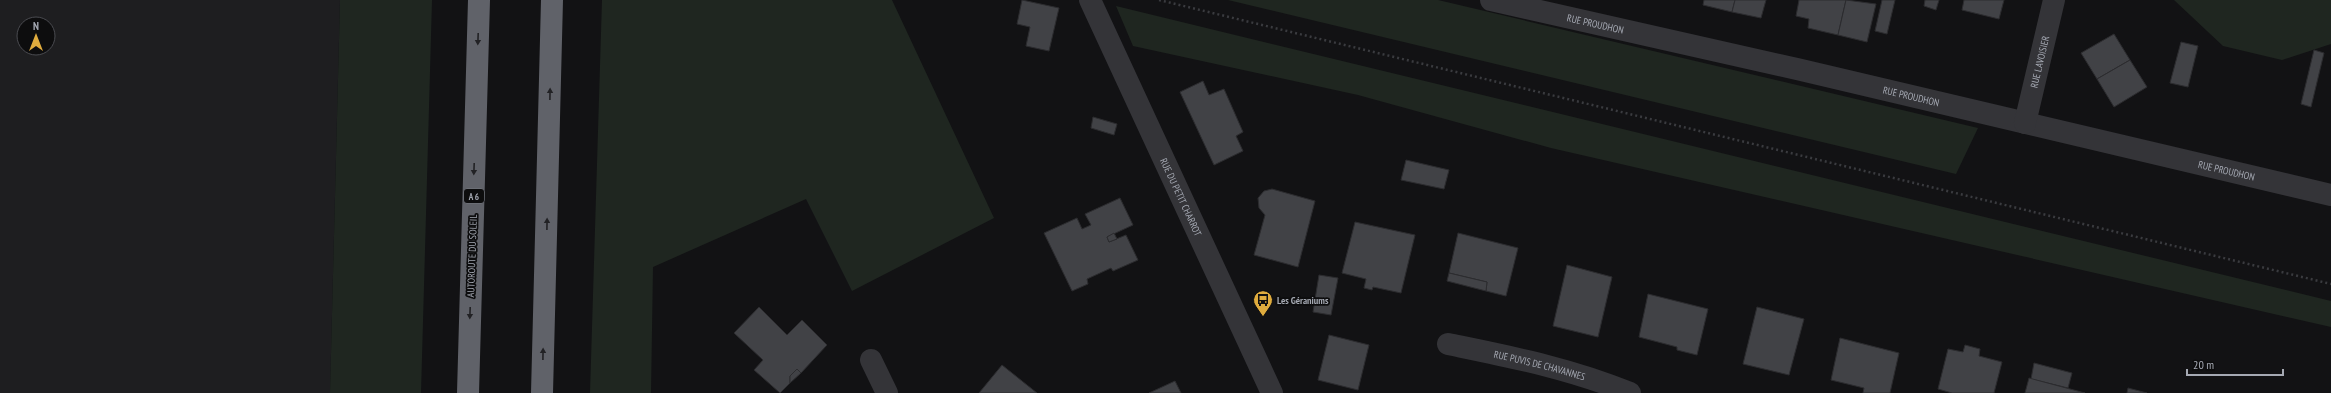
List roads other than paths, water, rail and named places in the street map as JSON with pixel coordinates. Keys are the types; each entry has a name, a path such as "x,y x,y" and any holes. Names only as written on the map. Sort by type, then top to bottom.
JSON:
{"highway":[{"name":"AUTOROUTE DU SOLEIL","path":"468,393 479,0"},
{"path":"542,393 552,0"}],"street":[{"name":"RUE DU PETIT CHARROT","path":"1090,0 1272,393"},
{"name":"RUE PROUDHON","path":"1491,0 1797,69 2331,195"},
{"name":"RUE LAVOISIER","path":"2024,123 2054,0"},
{"name":"RUE PUVIS DE CHAVANNES","path":"1448,344 1552,366 1589,376 1630,393"},
{"path":"871,360 888,393"}],"place":[{"name":"Les Géraniums","path":"1263,317"}]}
